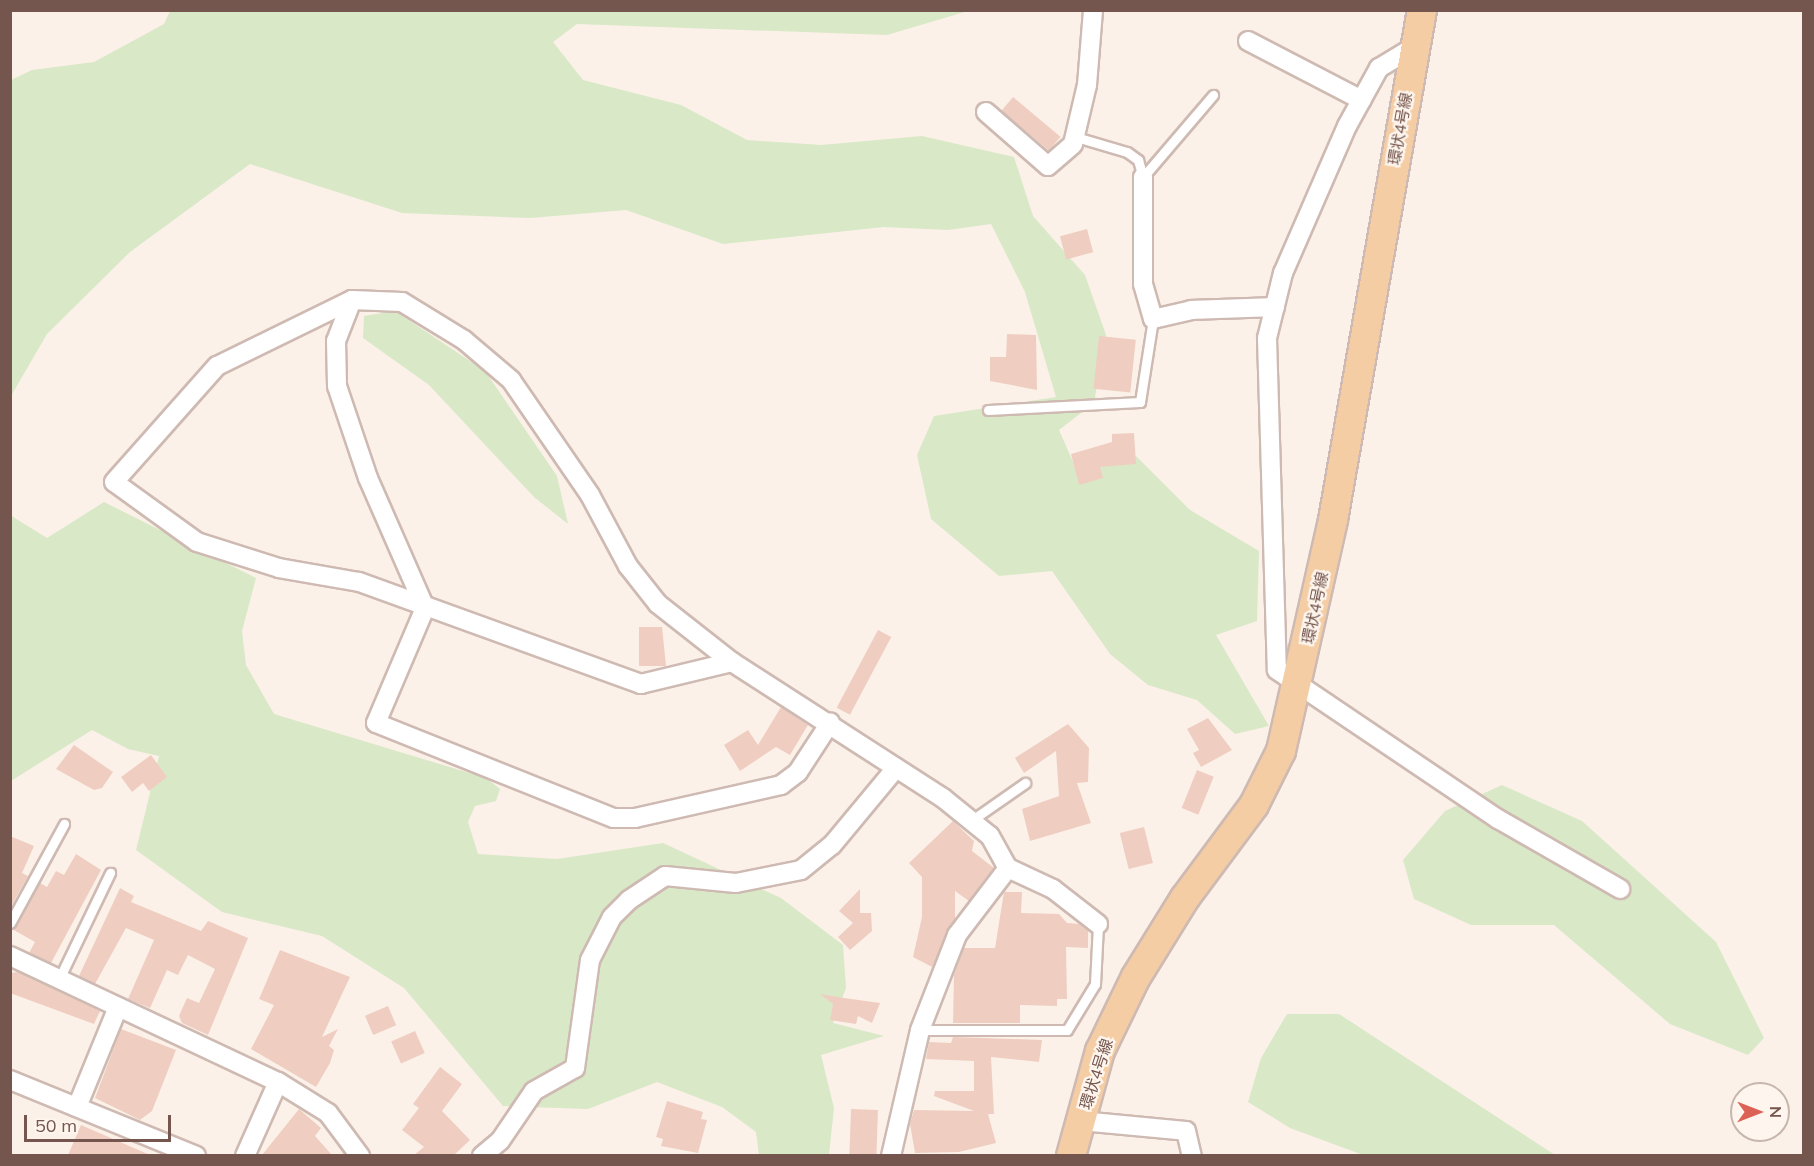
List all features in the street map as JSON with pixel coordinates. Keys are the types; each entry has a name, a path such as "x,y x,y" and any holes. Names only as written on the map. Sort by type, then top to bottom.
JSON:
{"main road":[{"name":"環状4号線","path":"1071,1155 1100,1051 1136,977 1185,898 1254,805 1281,751 1299,685 1422,10"}],"street":[{"path":"986,112 1048,166 1076,137 1087,85 1092,10"},
{"path":"1248,41 1362,100"},
{"path":"1414,47 1379,68 1362,100 1283,273 1267,338 1268,496 1277,670 1498,819 1620,889"},
{"path":"1143,177 1143,284 1153,319 1191,310 1275,307"},
{"path":"352,300 336,341 338,386 368,478 424,608 376,723 614,818 781,785 798,772 830,723"},
{"path":"732,662 641,684 424,608 359,582 279,568 197,542 114,482 217,366 352,300 402,302 464,340 511,380 590,495 628,566 658,604 732,662 830,723 972,820 990,836 1008,868 1053,889 1098,924"},
{"path":"482,1155 500,1141 534,1091 575,1068 590,960 612,917 629,900 665,876 736,883 801,870 832,845 896,768"},
{"path":"891,1155 920,1030 957,935 1008,868"},
{"path":"10,956 278,1082 328,1113 360,1155"},
{"path":"76,1107 118,1007"},
{"path":"10,1080 196,1155"},
{"path":"245,1155 278,1082"},
{"path":"1081,1121 1186,1131 1192,1155"}],"lane":[{"path":"1143,177 1213,95"},
{"path":"1076,137 1127,152 1137,160 1143,177"},
{"path":"988,410 1140,402 1153,319"},
{"path":"972,820 1025,783"},
{"path":"10,923 64,824"},
{"path":"59,979 110,873"},
{"path":"920,1030 1067,1030 1095,984 1098,924"}],"green space":[{"path":"170,11 968,11 887,35 577,24 553,42 583,80 681,105 747,140 821,145 922,136 1014,157 1033,216 1085,275 1106,335 1094,403 1059,430 1077,471 1136,456 1190,510 1259,551 1257,621 1216,635 1269,726 1235,734 1197,700 1148,685 1110,654 1052,571 999,576 931,519 917,455 934,416 1056,397 1025,292 991,224 948,230 884,227 723,244 626,210 530,218 402,213 250,164 130,252 47,334 11,396 11,80 32,70 94,62 164,24"},
{"path":"395,311 485,371 557,476 568,524 534,497 429,385 363,338 364,316"},
{"path":"104,502 256,578 242,631 246,665 274,714 486,778 500,789 496,801 475,806 468,822 478,854 557,859 663,843 781,898 843,945 846,988 833,1023 884,1036 821,1055 834,1108 829,1155 759,1155 756,1132 722,1107 657,1082 588,1109 503,1106 404,988 322,936 222,912 136,850 159,756 128,749 92,730 11,781 10,515 47,538"},
{"path":"1502,785 1582,821 1716,942 1764,1038 1748,1055 1670,1024 1554,925 1471,925 1414,899 1403,860 1445,811"},
{"path":"1287,1014 1339,1014 1555,1155 1363,1155 1290,1128 1248,1102 1261,1058"}],"building":[{"path":"1013,97 1060,137 1049,151 1001,111"},
{"path":"1087,229 1093,252 1066,259 1060,236"},
{"path":"1007,334 1036,335 1037,390 990,381 990,357 1006,357"},
{"path":"1099,336 1136,340 1130,393 1093,389"},
{"path":"1134,433 1136,464 1100,467 1103,478 1079,485 1071,454 1112,442 1112,434"},
{"path":"639,627 662,627 666,666 639,666"},
{"path":"878,630 891,637 850,715 837,708"},
{"path":"781,707 808,725 790,755 776,747 740,771 724,745 748,730 758,745"},
{"path":"1208,718 1232,750 1201,767 1193,753 1199,750 1187,729"},
{"path":"1068,724 1089,748 1088,782 1077,783 1091,823 1030,841 1022,809 1059,796 1056,751 1024,773 1015,758"},
{"path":"74,745 113,772 102,788 94,790 56,769"},
{"path":"151,755 167,777 149,791 143,783 132,792 121,777"},
{"path":"1197,770 1214,777 1198,815 1182,808"},
{"path":"953,821 974,841 972,851 994,868 969,901 955,891 955,919 932,967 913,957 922,917 922,877 909,863"},
{"path":"1144,827 1153,863 1129,869 1120,833"},
{"path":"10,836 34,846 22,873 28,876 10,908"},
{"path":"76,854 101,870 51,963 29,953 35,942 12,929 40,883 47,887 56,871 64,875"},
{"path":"120,888 134,896 131,902 201,931 208,921 248,938 208,1035 182,1023 179,1016 187,998 199,1003 215,969 188,955 178,975 167,970 150,1008 128,999 154,940 126,928 95,984 79,976"},
{"path":"860,889 860,913 871,913 872,931 850,950 838,937 853,923 839,911"},
{"path":"1004,892 1022,892 1021,913 1059,914 1067,923 1079,924 1088,931 1088,948 1066,947 1067,999 1057,999 1057,1006 1020,1005 1020,1023 953,1023 954,975 964,948 995,948"},
{"path":"280,950 350,977 322,1037 338,1029 329,1046 334,1050 330,1063 316,1087 251,1049 274,1005 259,999"},
{"path":"18,972 100,1011 94,1024 10,993 10,973"},
{"path":"820,994 880,1003 872,1023 858,1016 856,1024 830,1020 833,1004"},
{"path":"388,1006 396,1025 373,1035 365,1016"},
{"path":"121,1029 176,1050 152,1111 140,1120 95,1098"},
{"path":"415,1031 425,1053 401,1064 391,1042"},
{"path":"953,1037 1042,1040 1039,1062 991,1057 994,1114 988,1114 996,1143 959,1152 915,1153 910,1124 914,1110 974,1111 934,1096 935,1091 974,1091 974,1061 926,1059 929,1042 951,1043"},
{"path":"440,1067 462,1084 442,1111 470,1140 454,1155 414,1155 424,1147 402,1130 419,1108 413,1104"},
{"path":"667,1101 703,1112 701,1119 707,1120 698,1153 661,1146 663,1139 656,1137"},
{"path":"299,1109 321,1128 315,1136 332,1155 262,1155"},
{"path":"851,1109 878,1110 876,1156 849,1155"},
{"path":"81,1125 150,1155 68,1155"}]}
